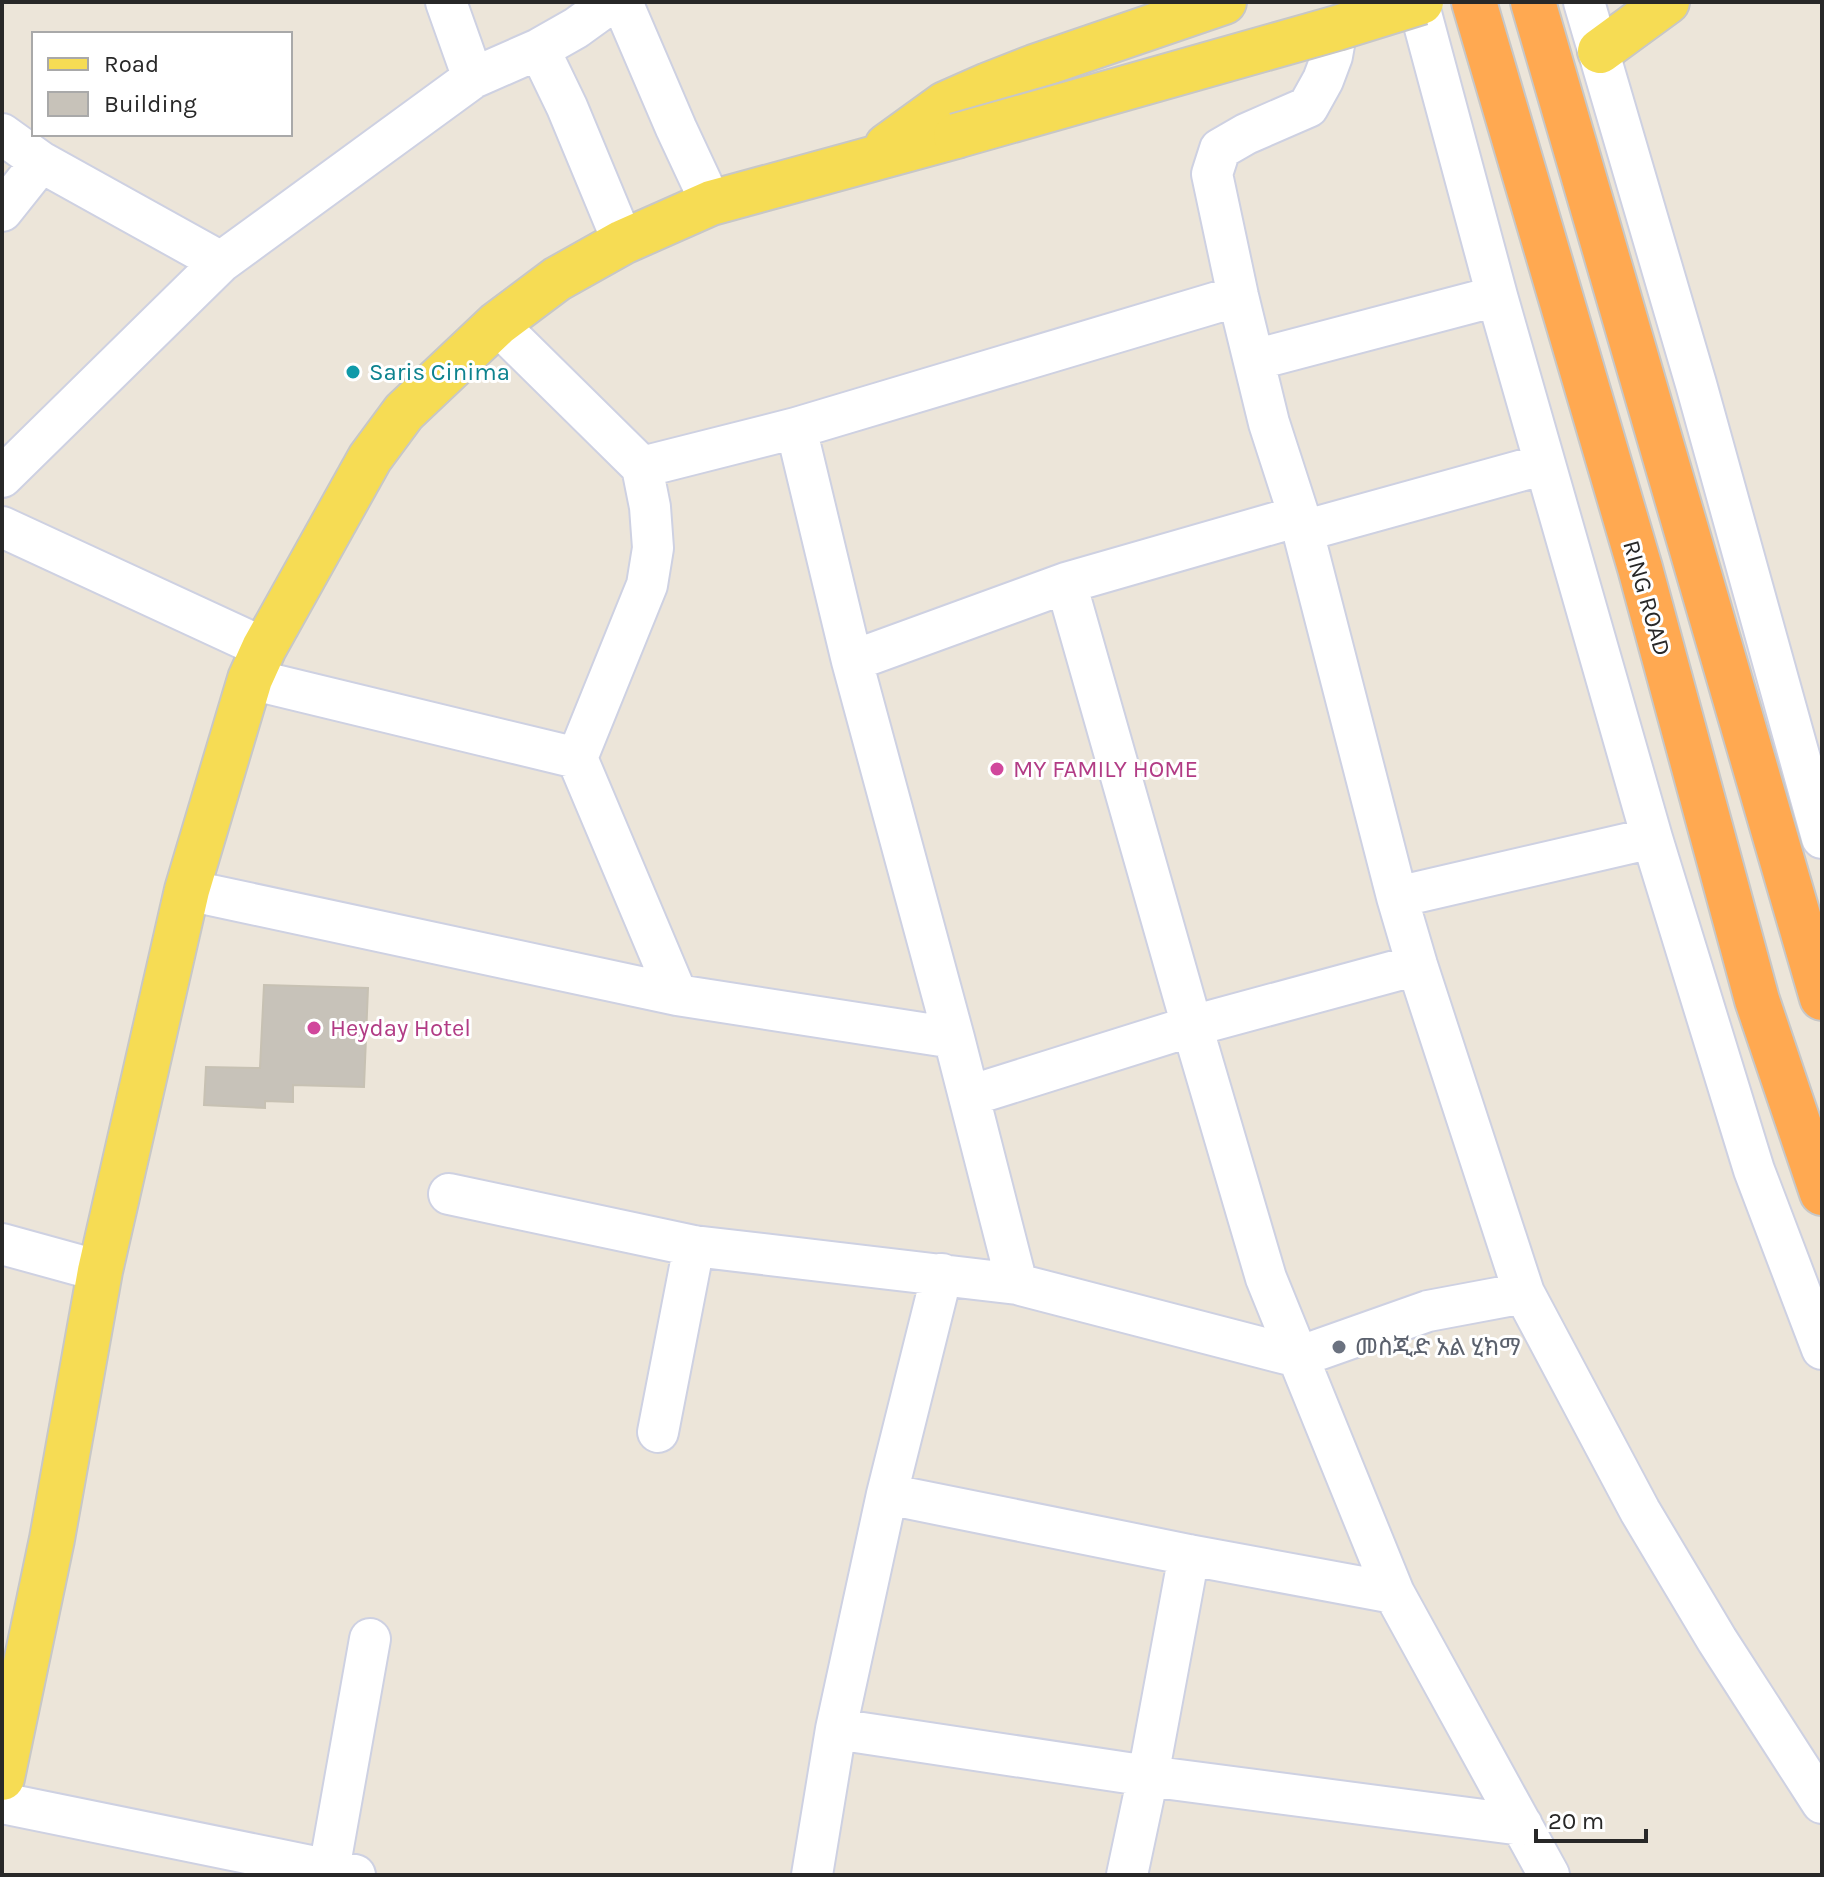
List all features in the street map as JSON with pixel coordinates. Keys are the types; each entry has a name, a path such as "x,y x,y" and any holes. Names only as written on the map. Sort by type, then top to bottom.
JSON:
{"highway":[{"name":"RING ROAD","path":"1474,2 1640,568 1757,1000 1822,1193"},
{"path":"1533,2 1822,998"}],"main road":[{"path":"870,160 945,104 1034,67 1224,2"},
{"path":"2,1778 52,1539 100,1271 187,890 257,663 370,458 404,412 497,324 557,279 623,242 711,203 1337,28 1419,2"},
{"path":"1600,51 1667,2"}],"street":[{"path":"446,2 473,78"},
{"path":"2,477 221,262 473,78 539,49 612,2"},
{"path":"622,2 711,203"},
{"path":"1419,2 1497,296 1652,838 1754,1170 1822,1349"},
{"path":"1584,2 1691,369 1822,838"},
{"path":"1337,28 1332,56 1308,107 1220,149 1212,174 1269,423 1301,524 1397,897 1524,1293 1640,1511 1717,1640 1822,1803"},
{"path":"539,49 567,107 623,242"},
{"path":"2,134 41,162 221,262"},
{"path":"2,211 41,162"},
{"path":"642,467 796,428 1238,296"},
{"path":"1254,360 1497,296"},
{"path":"497,324 642,467 650,507 653,548 647,585 577,758 677,995"},
{"path":"796,428 852,661 1017,1284"},
{"path":"852,661 1066,583 1545,464"},
{"path":"2,527 257,663 577,758"},
{"path":"1066,583 1266,1278 1394,1593 1549,1875"},
{"path":"1397,897 1652,838"},
{"path":"187,890 677,995 954,1038"},
{"path":"969,1096 1192,1026 1417,965"},
{"path":"449,1194 694,1246 1017,1284 1298,1357 1428,1311 1524,1293"},
{"path":"2,1244 100,1271"},
{"path":"658,1432 694,1246"},
{"path":"812,1875 836,1729 887,1494 942,1274"},
{"path":"887,1494 1394,1593"},
{"path":"1127,1875 1189,1555"},
{"path":"2,1803 342,1872 370,1639"},
{"path":"836,1729 1148,1776 1522,1825"}],"building":[{"name":"Heyday Hotel","path":"264,985 368,988 364,1087 293,1085 293,1102 265,1101 265,1108 204,1105 206,1067 260,1068"}],"place":[{"name":"Saris Cinima","path":"353,372"},
{"name":"MY FAMILY HOME","path":"997,769"},
{"name":"Heyday Hotel","path":"314,1028"},
{"name":"መስጂድ አል ሂክማ","path":"1339,1347"}]}
